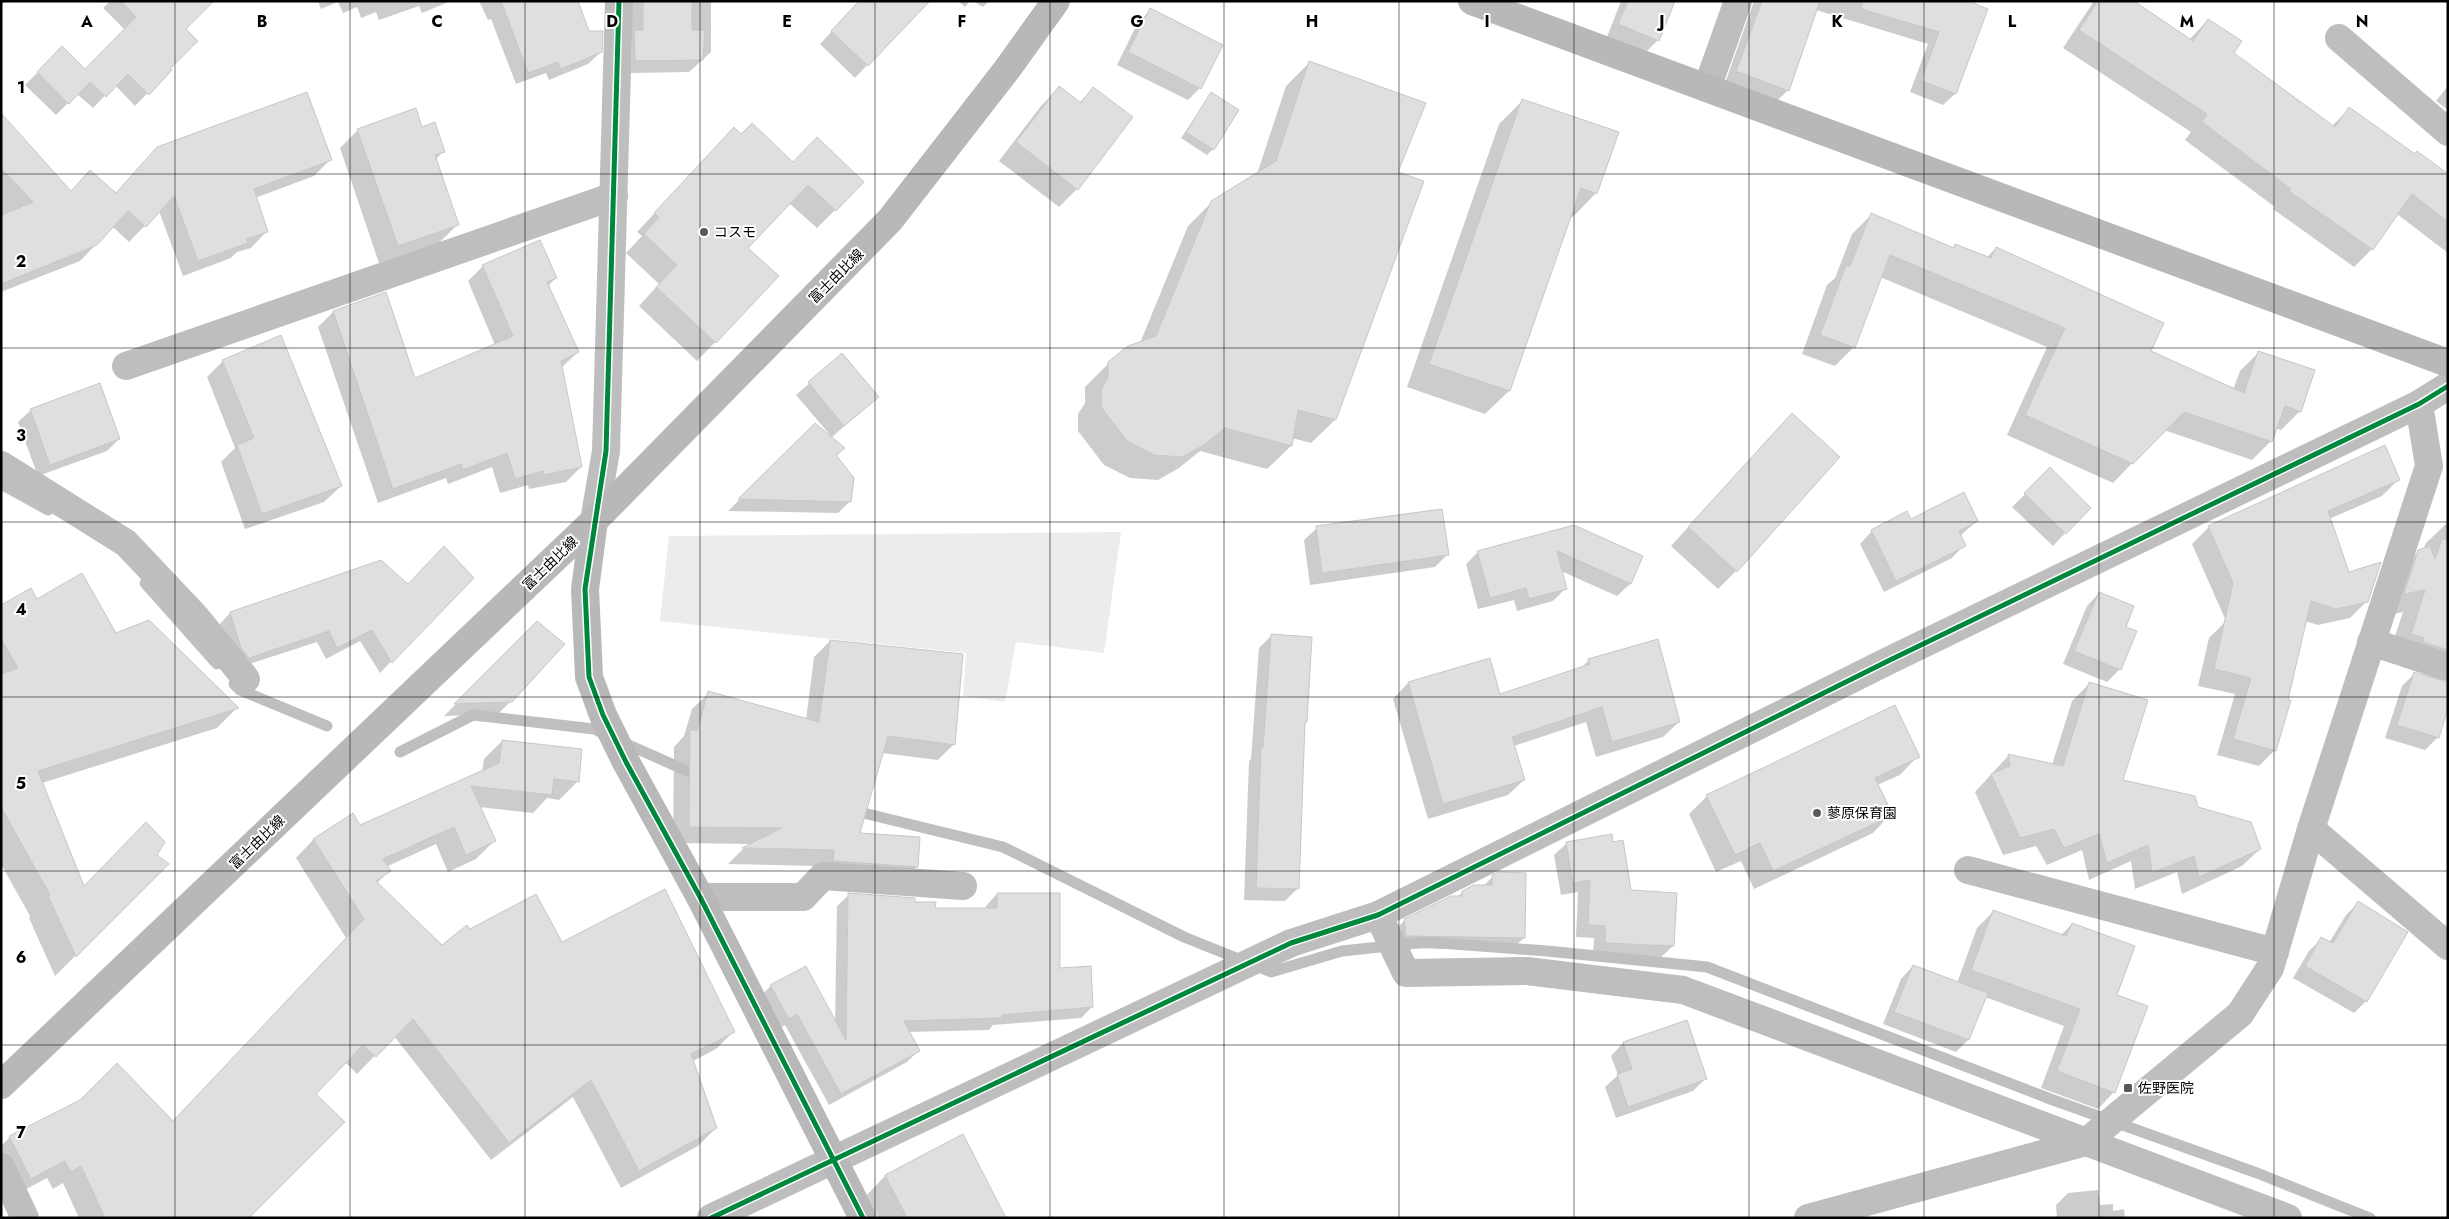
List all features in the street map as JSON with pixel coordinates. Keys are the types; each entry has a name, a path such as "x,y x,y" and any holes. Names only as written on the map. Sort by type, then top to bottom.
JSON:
{"street":[{"path":"619,1 606,451 585,588 589,677 603,715 626,762 700,897 863,1218"},
{"name":"富士由比線","path":"1,1085 594,521 890,220 1008,68 1056,1"},
{"path":"1472,1 2448,363"},
{"path":"1706,88 1738,1"},
{"path":"2340,38 2448,132"},
{"path":"126,366 614,196"},
{"path":"711,1218 1291,943 1378,915 1890,660 2419,404 2448,386"},
{"path":"1808,1218 1843,1213 2086,1142 2240,1014 2270,968 2311,829 2429,466 2419,404"},
{"path":"1,465 126,543 195,616 246,679"},
{"path":"2371,642 2448,668"},
{"path":"2311,829 2448,946"},
{"path":"1968,870 2275,952"},
{"path":"700,897 803,896 823,876 963,886"},
{"path":"1378,915 1406,973 1527,971 1683,990 2288,1218"},
{"path":"1,1167 25,1218"}],"shaded area":[{"path":"1121,532 1104,653 1016,642 1005,702 963,696 966,653 660,621 669,536"}],"building":[{"path":"121,1 214,1 186,29 198,41 170,69 172,70 149,95 128,74 106,97 90,82 69,104 37,72 62,46 85,69 136,17"},
{"path":"501,1 578,1 589,31 603,31 602,52 561,69 558,62 528,73"},
{"path":"643,1 692,1 692,30 705,30 703,60 635,61 634,30 643,30"},
{"path":"859,1 930,1 868,66 831,31"},
{"path":"1628,1 1675,1 1659,41 1618,24"},
{"path":"1762,1 1820,1 1789,91 1736,71"},
{"path":"1863,1 1968,1 1988,9 1956,94 1921,81 1939,32 1861,9"},
{"path":"2098,1 2134,1 2193,41 2208,19 2242,41 2234,53 2335,127 2349,107 2415,154 2417,151 2448,174 2448,222 2412,194 2373,250 2289,191 2291,189 2202,122 2207,114 2079,30"},
{"path":"1150,8 1223,45 1201,89 1128,52"},
{"path":"1309,61 1426,103 1398,172 1424,181 1336,420 1298,410 1292,446 1225,428 1204,445 1182,457 1154,455 1127,441 1101,407 1101,390 1108,378 1108,362 1128,346 1156,336 1211,201 1276,161"},
{"path":"1059,86 1081,103 1093,87 1133,117 1078,190 1016,142"},
{"path":"307,92 332,160 254,189 268,232 246,239 248,243 198,261 174,196 146,227 128,211 97,245 1,284 1,215 33,202 1,168 1,113 71,191 90,170 116,193 157,147"},
{"path":"1211,92 1239,110 1214,150 1186,132"},
{"path":"1522,99 1619,132 1597,194 1581,188 1510,391 1429,364"},
{"path":"416,108 422,127 435,122 445,152 435,155 459,225 398,246 357,129"},
{"name":"コスモ","path":"752,123 793,162 817,137 864,182 836,211 808,185 748,248 779,276 716,343 656,287 677,265 644,234 659,217 654,213 734,127 741,134"},
{"path":"1871,213 1954,248 1955,244 1991,258 1996,247 2164,323 2151,351 2244,393 2258,351 2315,370 2301,412 2285,406 2272,442 2184,412 2133,464 2025,415 2065,328 1890,255 1855,348 1820,335 1846,265 1850,266"},
{"path":"540,240 557,278 547,282 579,352 561,361 582,467 544,475 543,471 515,479 507,453 463,470 461,464 393,489 333,311 386,292 415,378 513,336 482,265"},
{"path":"281,335 342,486 262,514 237,445 254,438 222,360"},
{"path":"842,353 879,397 844,426 808,382"},
{"path":"100,383 120,439 50,465 30,409"},
{"path":"1792,413 1840,457 1737,572 1688,527"},
{"path":"815,423 845,448 836,455 854,478 851,502 738,499"},
{"path":"2385,445 2400,480 2328,511 2349,572 2381,562 2368,602 2336,609 2311,601 2288,700 2291,700 2276,751 2233,739 2251,678 2214,669 2233,583 2208,526"},
{"path":"2050,467 2091,508 2066,534 2024,493"},
{"path":"1964,492 1978,521 1959,531 1966,546 1896,581 1871,530 1907,511 1911,519"},
{"path":"1442,509 1449,555 1322,573 1316,526"},
{"path":"1574,525 1643,556 1631,584 1557,551 1567,589 1529,599 1526,588 1490,598 1477,551"},
{"path":"2442,539 2448,540 2448,650 2423,642 2424,638 2411,634 2425,590 2404,594 2418,550 2430,546 2435,559"},
{"path":"444,546 474,578 392,663 372,630 337,648 329,631 249,658 241,648 230,612 381,560 408,584"},
{"path":"82,573 116,633 149,620 239,708 38,771 84,886 146,822 165,842 157,855 169,864 76,957 48,896 50,895 1,807 1,674 18,668 1,639 1,605 31,588 37,599"},
{"path":"2099,592 2134,606 2126,627 2137,631 2121,670 2074,651"},
{"path":"537,621 565,644 512,702 454,704"},
{"path":"1271,634 1312,637 1307,722 1305,722 1299,889 1256,888 1261,747 1263,747"},
{"path":"1658,639 1680,722 1612,742 1602,707 1512,737 1525,780 1443,804 1408,682 1490,658 1500,694 1590,664 1588,659"},
{"path":"830,640 963,654 955,745 888,736 860,833 920,837 918,867 833,861 834,850 742,848 782,828 689,827 690,729 697,731 708,691 819,722"},
{"path":"2414,672 2448,682 2448,708 2439,738 2397,725"},
{"path":"2089,682 2148,700 2123,780 2195,796 2198,807 2251,822 2261,849 2199,877 2194,856 2152,873 2148,845 2107,863 2099,834 2064,848 2054,829 2020,838 1991,774 2010,766 2008,754 2063,766"},
{"path":"1895,705 1920,757 1875,778 1893,815 1773,871 1760,843 1735,855 1706,795"},
{"path":"502,740 582,749 579,782 554,779 552,795 471,786 496,841 466,855 454,827 383,859 391,871 376,881 442,945 467,925 470,929 536,894 562,942 665,889 735,1032 691,1054 717,1128 639,1171 591,1080 509,1143 413,1019 376,1057 363,1045 316,1094 345,1122 249,1218 105,1218 81,1166 71,1172 65,1161 31,1179 9,1136 80,1100 117,1063 173,1121 364,919 313,839 353,813 360,825 499,763"},
{"path":"1612,834 1613,842 1623,840 1631,890 1677,893 1674,946 1605,943 1605,926 1588,925 1590,880 1573,883 1566,842"},
{"path":"1499,872 1526,873 1525,938 1406,936 1404,919 1451,896 1462,896 1462,891 1474,885 1492,885 1492,875"},
{"path":"848,893 915,898 915,902 936,902 935,908 997,908 997,893 1060,893 1060,968 1091,966 1093,1007 1002,1015 1002,1018 904,1021 920,1051 841,1094 797,1014 789,1019 770,985 806,966 846,1040"},
{"path":"2358,901 2408,932 2367,1002 2305,966 2321,937 2333,943"},
{"path":"1993,910 2066,936 2072,923 2135,946 2117,995 2148,1006 2115,1093 2057,1071 2080,1009 1971,970"},
{"path":"1913,965 1988,993 1969,1040 1894,1012"},
{"path":"1687,1020 1707,1079 1628,1107 1617,1074 1632,1069 1623,1042"},
{"path":"963,1134 1006,1218 907,1218 885,1175"}],"waterway":[{"path":"1,484 48,510"},
{"path":"145,583 217,664"},
{"path":"234,684 240,690 327,726"},
{"path":"400,752 473,715 594,729 607,735"},
{"path":"622,742 703,778"},
{"path":"851,810 1003,847 1184,937 1271,972 1342,951 1427,942 1547,951 1707,967 2053,1100 2257,1173 2370,1218"}],"cycle path":[{"path":"619,1 606,451 585,589 589,677 603,715 626,762 700,897 863,1218"},
{"path":"711,1218 1291,943 1378,915 1890,660 2419,404 2448,386"}],"place":[{"name":"コスモ","path":"704,232"},
{"name":"蓼原保育園","path":"1817,813"},
{"name":"佐野医院","path":"2128,1088"}]}
